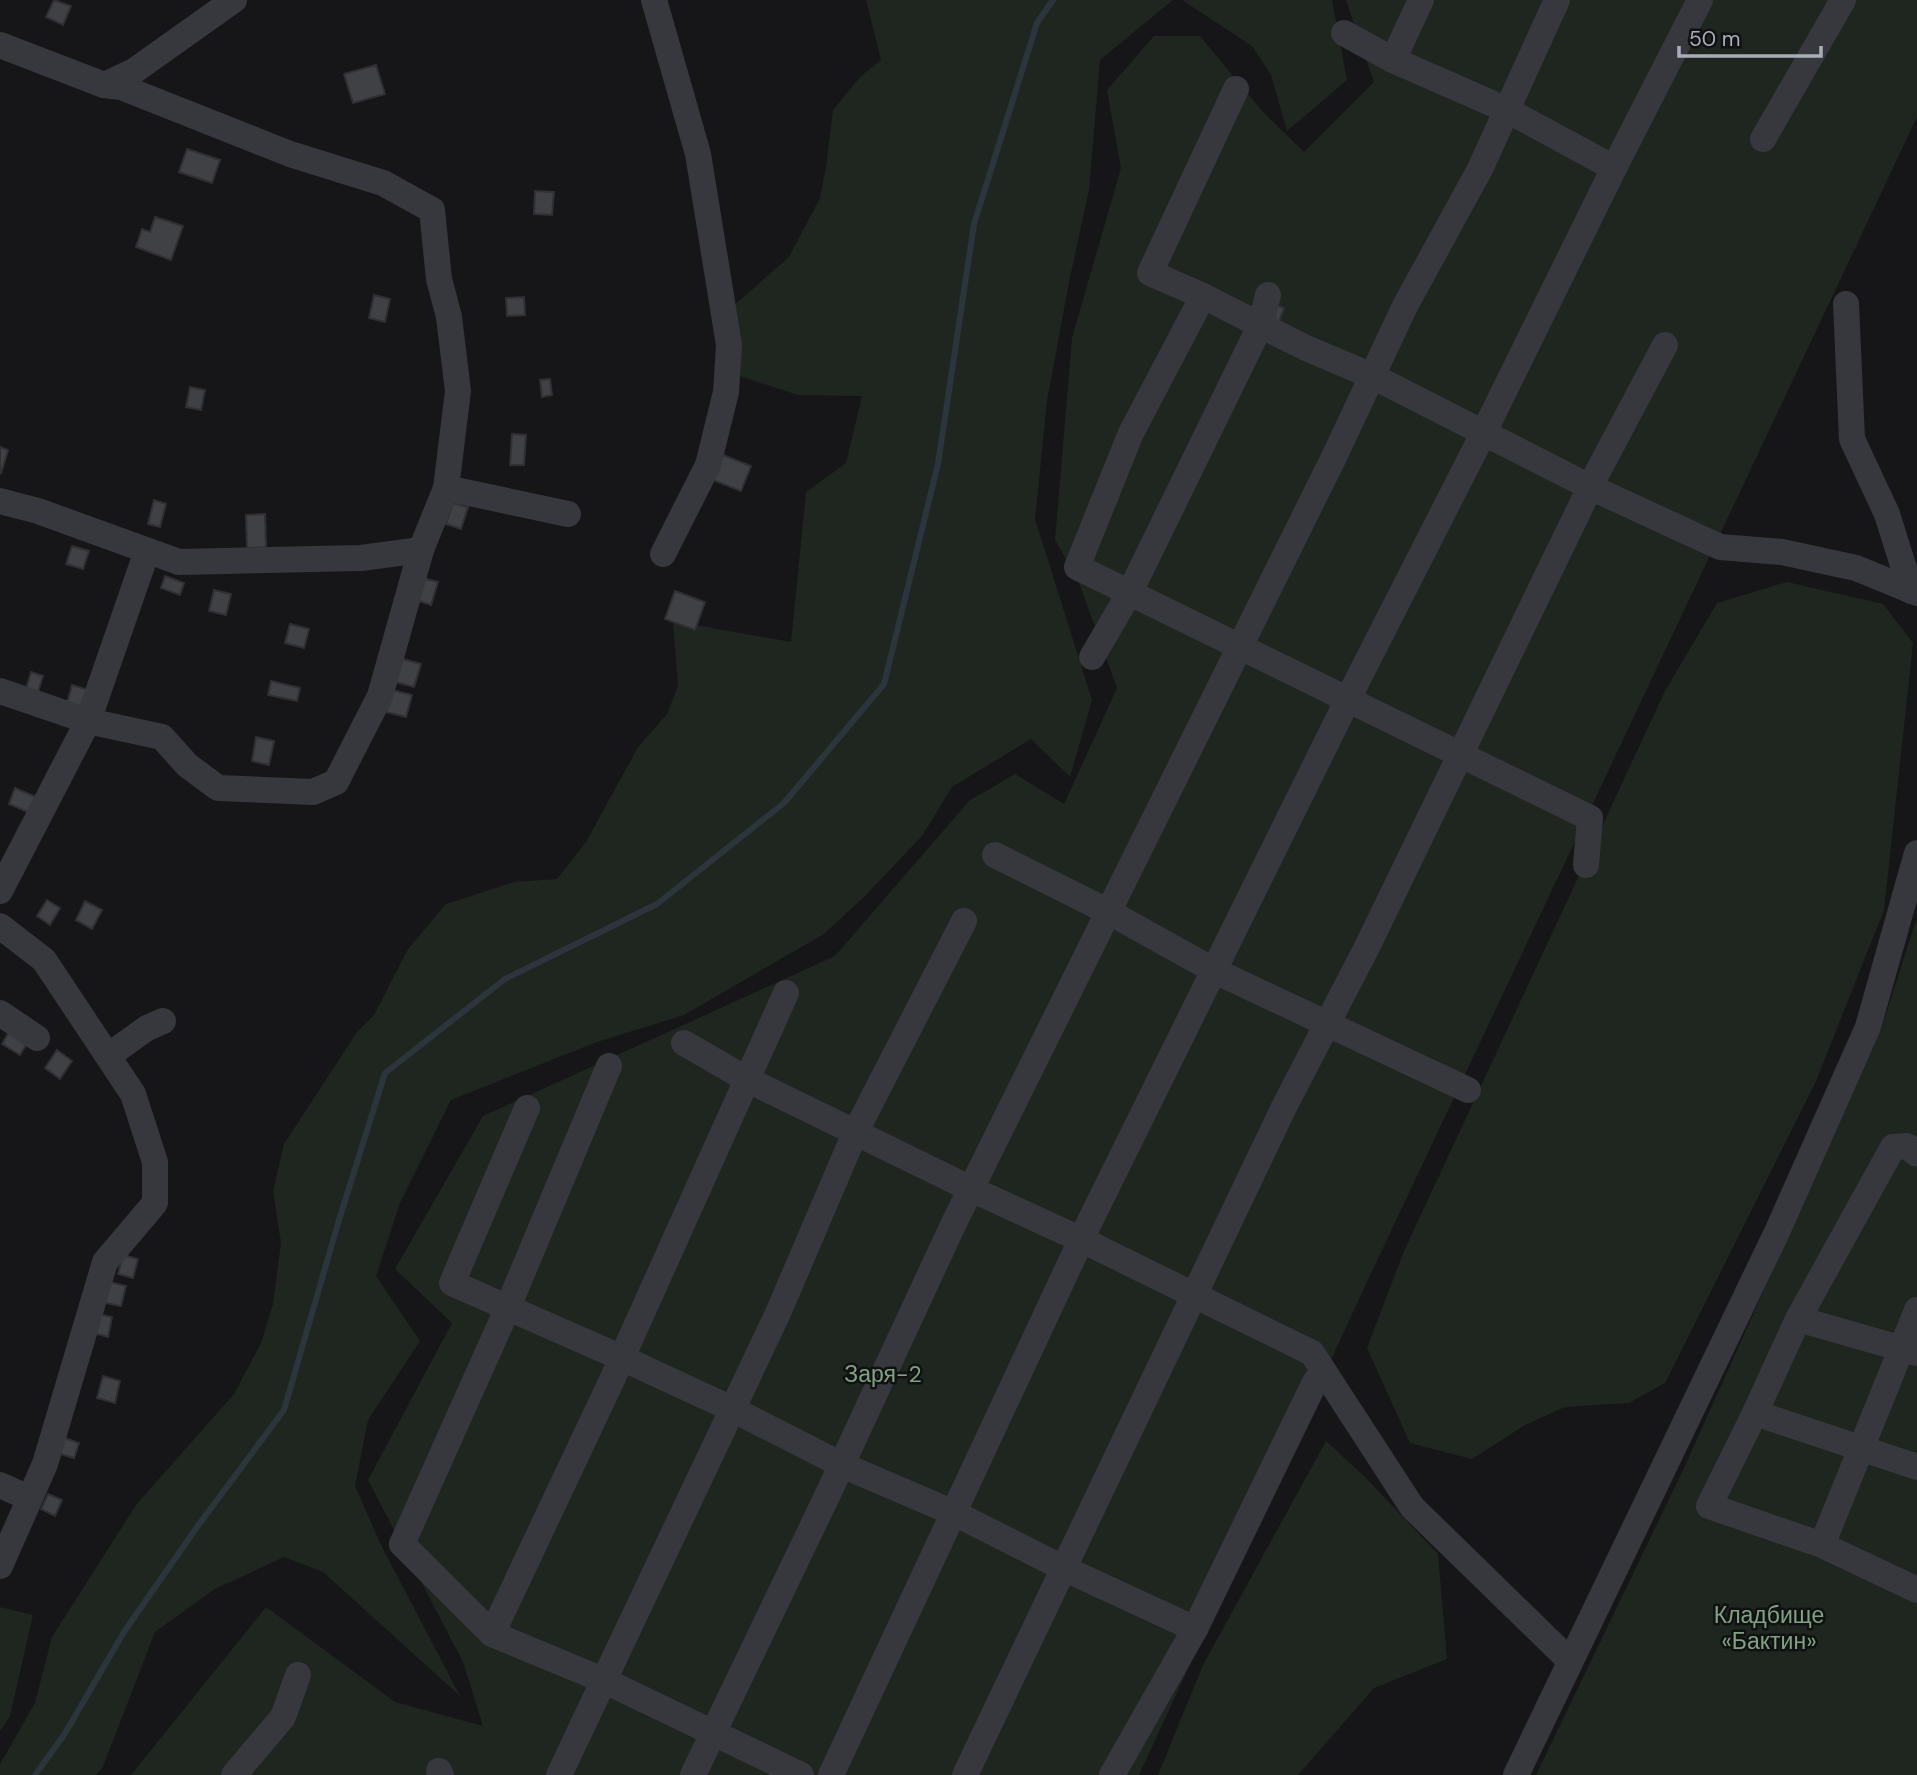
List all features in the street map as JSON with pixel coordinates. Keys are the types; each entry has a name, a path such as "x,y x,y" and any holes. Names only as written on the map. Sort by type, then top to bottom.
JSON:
{"street":[{"path":"104,85 134,71 234,0"},
{"path":"654,0 698,154 729,345 726,392 708,465 663,554"},
{"path":"1393,60 1421,0"},
{"path":"693,1775 971,1189 1240,648 1405,306 1480,169 1558,0"},
{"path":"831,1775 1082,1240 1348,700 1700,0"},
{"path":"1763,139 1843,0"},
{"path":"1344,33 1393,60 1507,110 1614,168"},
{"path":"0,45 104,85 121,87 290,154 383,183 432,210 439,279 449,317 458,391 446,488 421,550 380,696 335,782 313,792 218,788 187,765 162,737 88,721 0,691"},
{"path":"1236,89 1150,273 1203,296 1306,348 1372,376 1590,487 1720,547 1782,552 1856,568 1914,592"},
{"path":"1092,657 1130,592 1261,324 1268,295"},
{"path":"1203,296 1131,433 1077,567 1590,818 1586,865"},
{"path":"1846,304 1852,439 1887,514 1914,592"},
{"path":"965,1775 1284,1107 1460,756 1590,487 1665,345"},
{"path":"446,488 568,514"},
{"path":"0,501 38,511 179,562 361,558 421,550"},
{"path":"0,891 88,721 147,551"},
{"path":"1516,1775 1777,1231 1868,1027 1917,853"},
{"path":"995,855 1109,912 1214,971 1468,1090"},
{"path":"559,1775 778,1313 855,1133 964,921"},
{"path":"0,926 44,960 108,1056 132,1094 155,1162 155,1203 105,1262 45,1464 0,1566"},
{"path":"492,1634 622,1358 786,993"},
{"path":"0,1013 37,1038"},
{"path":"108,1056 147,1028 163,1021"},
{"path":"684,1043 748,1080 855,1133 1312,1353 1412,1507 1570,1661"},
{"path":"609,1066 508,1307 402,1544 492,1634 603,1680 801,1775"},
{"path":"527,1108 452,1283 732,1409 842,1465 954,1513 1063,1568 1195,1629"},
{"path":"1917,1154 1907,1146 1893,1147 1798,1319 1709,1506 1822,1545 1917,1590"},
{"path":"1822,1545 1861,1450 1909,1350 1917,1310"},
{"path":"1798,1319 1909,1350"},
{"path":"1112,1775 1195,1629 1315,1381 1324,1372"},
{"path":"1755,1413 1917,1467"},
{"path":"0,1485 29,1499"},
{"path":"234,1775 283,1717 298,1675"}],"green space":[{"path":"866,0 1173,0 1100,60 1089,190 1047,401 1035,519 1092,700 1070,777 1031,739 952,787 922,836 864,897 824,934 684,1015 597,1042 451,1100 400,1203 376,1276 420,1341 368,1420 355,1486 381,1545 460,1696 323,1572 284,1557 215,1589 155,1632 102,1769 95,1775 0,1775 0,1764 35,1703 52,1637 136,1505 234,1394 261,1343 273,1304 281,1243 273,1191 284,1144 357,1032 374,1015 408,949 446,904 514,882 557,879 586,842 638,747 667,714 678,686 673,621 791,642 806,492 846,463 862,396 798,395 718,369 732,307 789,257 820,198 833,110 860,77 881,60"},
{"path":"1182,0 1332,0 1347,80 1287,131 1271,75 1252,46"},
{"name":"Заря-2","path":"1346,0 1917,0 1917,117 1366,1284 1139,1775 131,1775 266,1607 395,1702 483,1726 463,1662 368,1480 452,1323 395,1269 483,1116 835,956 969,801 1015,774 1064,804 1117,688 1078,580 1055,540 1072,338 1121,168 1107,90 1154,36 1200,36 1263,112 1304,152 1374,82"},
{"path":"1787,582 1883,604 1913,643 1884,910 1816,1081 1665,1383 1629,1403 1565,1407 1525,1425 1472,1459 1410,1443 1367,1348 1404,1251 1665,691 1717,603"},
{"name":"Кладбище «Бактин»","path":"1917,917 1917,1775 1536,1775 1684,1468 1881,1030"},
{"path":"1326,1441 1364,1476 1438,1554 1447,1659 1374,1688 1298,1775 1158,1775 1203,1665"},
{"path":"0,1607 33,1615 10,1716 0,1731"}],"building":[{"path":"54,0 71,6 63,25 46,17"},
{"path":"376,65 385,94 353,103 344,74"},
{"path":"187,149 220,160 212,183 179,172"},
{"path":"535,191 554,192 552,215 534,214"},
{"path":"155,217 183,226 171,260 136,247 142,229 150,232"},
{"path":"374,295 390,299 385,322 369,318"},
{"path":"524,297 525,315 507,316 506,298"},
{"path":"1272,304 1284,308 1277,327"},
{"path":"550,379 552,395 542,397 540,380"},
{"path":"190,387 205,390 201,410 186,407"},
{"path":"512,434 526,435 524,465 510,465"},
{"path":"0,447 8,450 1,473 0,472"},
{"path":"723,455 751,466 741,491 713,480"},
{"path":"154,500 166,504 160,527 148,524"},
{"path":"453,503 468,507 461,529 446,524"},
{"path":"265,514 266,547 247,548 246,515"},
{"path":"72,546 89,551 83,569 66,564"},
{"path":"165,576 184,583 180,595 161,588"},
{"path":"423,578 438,582 431,605 416,600"},
{"path":"214,590 231,594 226,615 209,611"},
{"path":"675,591 705,602 695,630 665,619"},
{"path":"290,624 309,629 304,648 285,643"},
{"path":"399,658 421,664 414,687 392,681"},
{"path":"31,672 43,676 38,692 26,689"},
{"path":"271,681 300,688 297,701 268,695"},
{"path":"72,685 88,690 83,708 67,703"},
{"path":"392,690 412,695 406,717 386,712"},
{"path":"256,737 274,741 269,765 252,761"},
{"path":"15,788 36,797 30,813 9,804"},
{"path":"47,900 60,908 50,925 37,916"},
{"path":"85,901 102,910 92,929 76,920"},
{"path":"12,1027 30,1038 20,1055 2,1044"},
{"path":"57,1050 72,1061 60,1079 45,1068"},
{"path":"123,1255 138,1259 133,1278 118,1274"},
{"path":"106,1281 126,1286 121,1306 101,1302"},
{"path":"98,1314 112,1317 108,1337 93,1333"},
{"path":"103,1376 120,1381 115,1403 97,1398"},
{"path":"62,1437 79,1443 74,1458 57,1453"},
{"path":"48,1494 62,1500 55,1516 41,1509"}],"waterway":[{"path":"35,1775 64,1735 124,1632 197,1527 284,1410 385,1073 505,979 657,904 784,803 884,684 938,464 974,224 1037,23 1053,0"}]}
